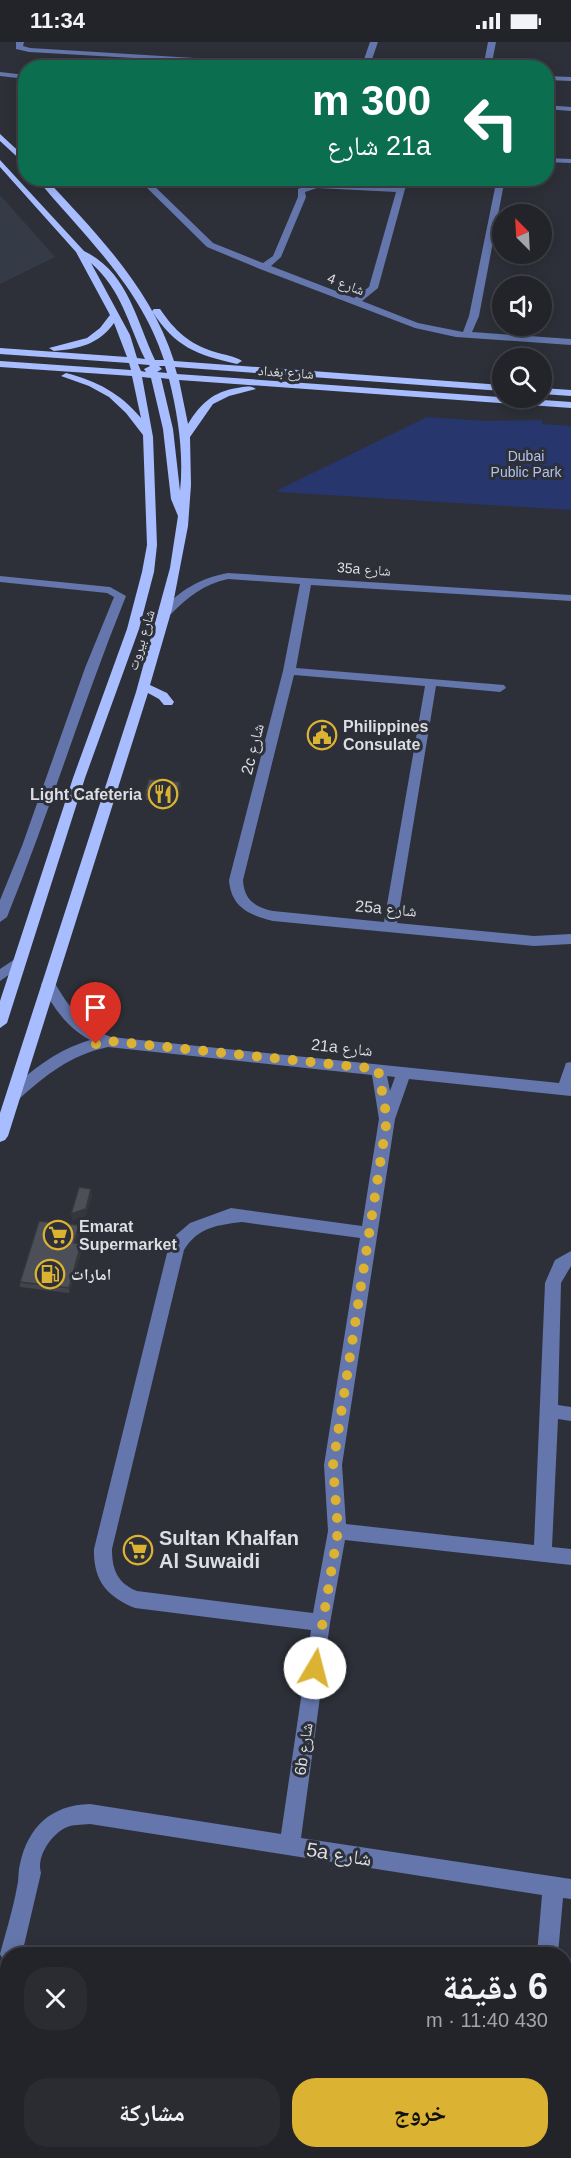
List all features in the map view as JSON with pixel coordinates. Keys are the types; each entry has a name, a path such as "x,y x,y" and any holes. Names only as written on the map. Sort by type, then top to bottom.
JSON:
{"main road":[{"path":"0,136 18,155"},
{"name":"شارع بيروت","path":"0,162 18,182"},
{"name":"شارع بيروت","path":"0,1023 79,778 133,629 148,572 152,544 148,437 133,361 115,314 80,251 22,186"},
{"name":"شارع بيروت","path":"0,1136 167,612 185,521 185,436 170,363 144,301 108,250 48,186"},
{"path":"80,251 112,276 136,322 150,362 159,370 174,377"},
{"path":"144,301 157,310 171,332 199,350 225,358 297,367 320,375"},
{"path":"0,348 39,349 77,345 102,334 115,314"},
{"name":"شارع بغداد","path":"0,348 133,361 492,387"},
{"path":"133,361 147,367 154,376 168,429 176,499 185,521"},
{"name":"شارع بغداد","path":"0,364 571,405"},
{"path":"35,367 78,379 110,392 128,406 148,437"},
{"path":"185,436 200,409 214,398 241,390 286,386"},
{"path":"552,392 571,393"},
{"path":"144,687 163,696 168,702"}],"street":[{"path":"21,42 19,46 25,49 174,60"},
{"path":"368,60 374,42"},
{"path":"489,60 492,42"},
{"path":"0,76 18,77"},
{"path":"554,79 571,80"},
{"path":"554,108 571,109"},
{"path":"554,160 571,161"},
{"name":"شارع 4","path":"149,186 205,242 217,249 359,304 424,328 470,335 571,342"},
{"path":"267,268 279,261 279,251 302,197 312,188 335,186 401,190"},
{"path":"359,304 374,295 402,186"},
{"path":"470,335 499,186"},
{"path":"0,566 0,573"},
{"name":"35a شارع","path":"167,612 190,589 217,578 240,576 571,598"},
{"path":"0,579 110,590 120,596 91,668 29,846 0,917"},
{"name":"2c شارع","path":"239,898 236,880 289,671 302,607 312,581"},
{"path":"289,671 500,688"},
{"path":"390,926 431,683"},
{"name":"25a شارع","path":"239,898 250,909 273,916 534,941 571,950"},
{"name":"25a شارع","path":"534,941 571,939"},
{"path":"0,976 18,962"},
{"name":"21a شارع","path":"48,984 62,1010 76,1026 109,1041"},
{"name":"21a شارع","path":"13,1096 44,1068 67,1052 109,1041 568,1090"},
{"path":"568,1090 571,1067"},
{"name":"6b شارع","path":"378,1069 387,1119"},
{"name":"6b شارع","path":"290,1846 321,1623 338,1531 333,1465 387,1119 404,1072"},
{"path":"321,1623 129,1598 121,1594 109,1581 102,1557 180,1240 195,1226 215,1218 241,1216 371,1233"},
{"path":"543,1554 553,1283 556,1273 571,1257"},
{"path":"553,1307 562,1282 571,1270"},
{"path":"550,1412 571,1414"},
{"path":"338,1531 571,1557"},
{"name":"5a شارع","path":"13,1947 28,1882 39,1854 57,1833 81,1821 107,1818 562,1887"},
{"path":"549,1947 562,1887"}],"shaded area":[{"path":"0,195 55,257 0,284"}],"green space":[{"name":"Dubai Public Park","path":"427,417 485,421 542,420 542,424 571,426 571,510 279,492 278,490"}],"building":[{"path":"149,779 180,782 177,795 145,792"},
{"path":"79,1187 91,1189 86,1209 71,1214"},
{"name":"امارات","path":"39,1221 79,1225 74,1243 81,1244 69,1288 20,1282"}],"place":[{"name":"Philippines Consulate","path":"322,735"},
{"name":"Light Cafeteria","path":"163,794"},
{"name":"Emarat Supermarket","path":"58,1235"},
{"name":"امارات","path":"50,1274"},
{"name":"Sultan Khalfan Al Suwaidi","path":"138,1550"}],"route":[{"path":"96,1044 109,1041 378,1069 387,1119 333,1465 332,1476 338,1531 315,1668"}]}
